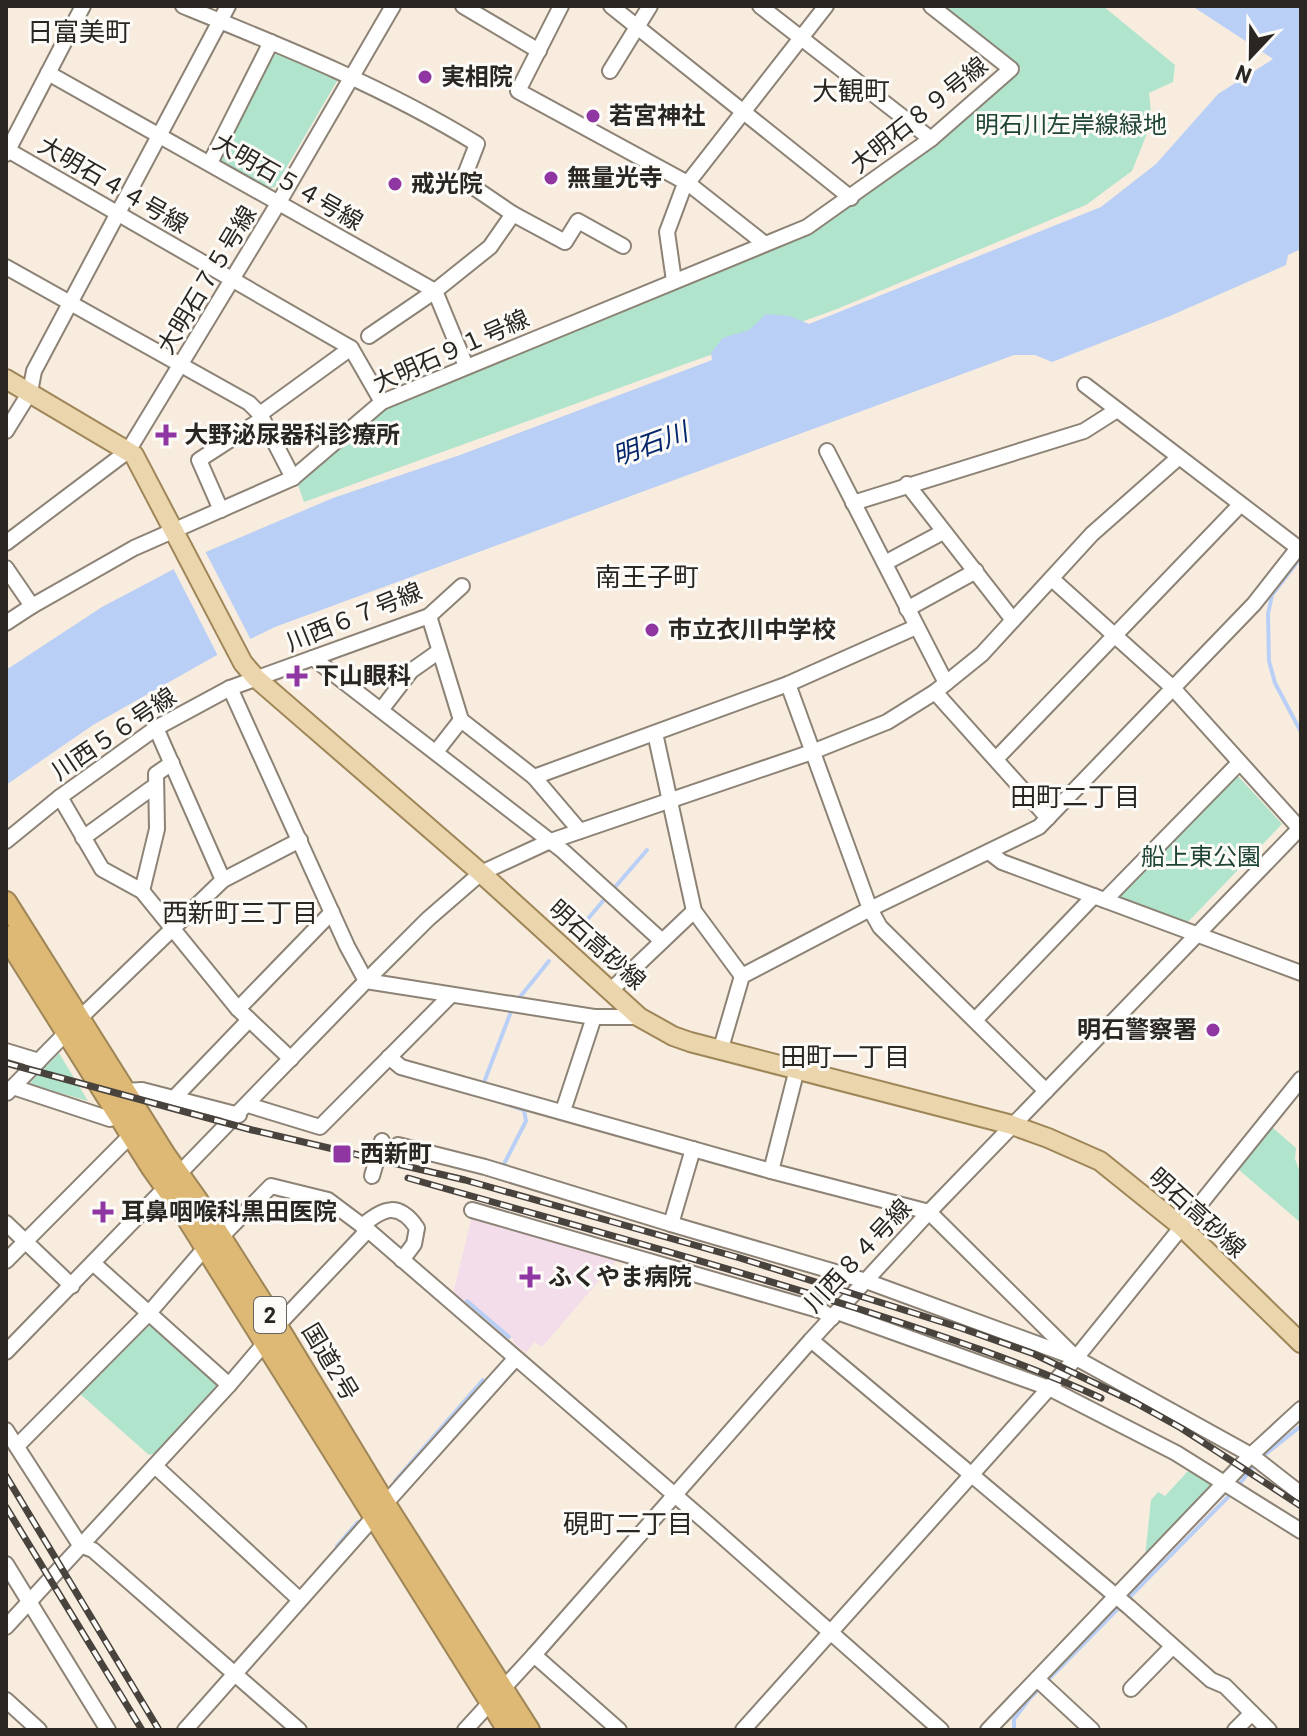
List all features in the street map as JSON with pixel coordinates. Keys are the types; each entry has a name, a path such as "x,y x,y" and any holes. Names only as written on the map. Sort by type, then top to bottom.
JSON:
{"highway":[{"name":"国道2号","path":"6,902 118,1115 131,1135 173,1180 212,1243 264,1344 379,1511 496,1695 529,1730"},
{"name":"国道2号","path":"6,936 124,1091 165,1155 173,1180"},
{"name":"国道2号","path":"212,1243 277,1326 379,1511"},
{"name":"国道2号","path":"496,1695 508,1730"}],"main road":[{"name":"明石高砂線","path":"6,379 134,455 243,663 256,678 481,873 639,1017 673,1036 1012,1125 1100,1161 1182,1227 1301,1343"}],"street":[{"path":"7,151 83,6"},
{"path":"183,6 352,76 425,112 466,137 477,144 463,180 513,214 565,242 578,221 623,246"},
{"path":"6,431 30,392 34,371 228,6"},
{"name":"大明石７５号線","path":"128,451 393,6"},
{"path":"463,6 539,51"},
{"path":"561,6 518,91 689,184 765,244"},
{"path":"611,6 851,198"},
{"path":"610,71 650,6"},
{"path":"760,6 931,139"},
{"path":"674,281 667,232 683,189 826,6"},
{"name":"大明石８９号線","path":"765,244 807,227 851,198 931,139 1011,69 931,6"},
{"path":"210,163 271,42"},
{"name":"大明石５４号線","path":"48,73 435,291"},
{"name":"大明石４４号線","path":"7,151 351,348 382,402"},
{"path":"369,336 435,291 490,247 513,214"},
{"name":"大明石９１号線","path":"6,623 134,548 176,535 221,510 293,478 382,402 765,244"},
{"path":"6,267 249,403 261,416 293,478"},
{"path":"435,291 466,366"},
{"path":"221,510 199,460 351,348"},
{"path":"721,1048 742,976 870,909 1039,827 1254,604 1300,549 1085,385"},
{"path":"853,503 1084,431 1117,410"},
{"path":"6,543 128,451"},
{"path":"827,451 916,627 941,687 996,759 1048,818"},
{"path":"6,1352 366,981 428,919 481,873 548,842 812,752 887,722 941,687 982,654 1092,534 1178,458"},
{"path":"907,484 1013,620"},
{"path":"996,759 1240,505"},
{"path":"885,563 943,532"},
{"path":"6,568 32,606"},
{"path":"907,609 976,571"},
{"path":"1052,579 1172,687 1300,829"},
{"name":"川西６７号線","path":"256,678 429,616 462,586"},
{"path":"429,616 461,720 534,777 580,831"},
{"path":"534,777 788,684 916,627"},
{"path":"381,710 411,671 438,652"},
{"path":"313,658 563,851 662,941"},
{"name":"川西５６号線","path":"6,841 60,797 156,728 230,688 256,678"},
{"path":"788,684 870,909 880,927 1046,1091"},
{"path":"230,688 366,981"},
{"path":"436,752 461,720"},
{"path":"156,728 223,880"},
{"path":"655,733 694,911 742,976"},
{"path":"142,891 157,829 156,774 172,763"},
{"path":"976,1019 1239,763"},
{"path":"83,838 156,785"},
{"path":"60,797 102,869 142,891 238,1009 291,1059"},
{"name":"川西８４号線","path":"465,1730 675,1497 811,1340 929,1212 1300,829"},
{"path":"118,1115 110,1119 11,1086 223,880 300,840"},
{"path":"989,852 1002,862 1301,973"},
{"path":"611,990 694,911"},
{"path":"238,1009 332,912"},
{"path":"366,981 594,1017 639,1017"},
{"path":"124,1091 142,1090 320,1127 451,995"},
{"path":"563,1111 594,1017"},
{"path":"174,1098 249,1020"},
{"path":"6,1051 39,1061"},
{"path":"389,1057 401,1067 929,1212 1076,1358"},
{"path":"771,1171 797,1069"},
{"path":"743,1730 1076,1358 1301,1079"},
{"path":"6,1261 131,1135"},
{"path":"372,1168 382,1141"},
{"path":"398,1145 485,1167 866,1281 1076,1358 1251,1455 1301,1494"},
{"path":"671,1224 693,1149"},
{"path":"18,1445 271,1186 328,1200 365,1228 706,1522 941,1730"},
{"path":"277,1326 379,1211 396,1210 409,1217 417,1228 414,1244 402,1260"},
{"path":"472,1210 822,1311 1049,1388 1163,1446 1301,1531"},
{"path":"6,1223 72,1286"},
{"path":"93,1263 229,1385"},
{"path":"811,1340 1129,1607 1211,1680 1225,1686 1269,1730"},
{"path":"6,1627 264,1344"},
{"path":"187,1729 234,1672 515,1359"},
{"path":"988,1730 1251,1455 1301,1409"},
{"path":"6,1430 80,1545 93,1550 299,1730"},
{"path":"155,1466 299,1599"},
{"path":"6,1564 108,1730"},
{"path":"1131,1689 1172,1647"},
{"path":"534,1655 619,1730"},
{"path":"1037,1679 1092,1730"},
{"path":"6,1700 39,1730"},
{"path":"1235,1730 1252,1713"}],"shaded area":[{"name":"ふくやま病院","path":"472,1216 617,1260 542,1347 535,1342 526,1353 511,1336 468,1300 464,1304 453,1293"}],"green space":[{"name":"明石川左岸線緑地","path":"941,6 1103,6 1175,65 1173,82 1149,93 1152,121 1132,171 1086,205 837,309 304,502 297,482 385,405 855,201 937,145 1021,69"},
{"path":"273,53 334,75 337,81 275,187 269,188 219,160 219,156"},
{"name":"船上東公園","path":"1231,777 1239,777 1282,824 1185,925 1117,900 1119,891"},
{"path":"59,1053 88,1101 29,1084"},
{"path":"1272,1127 1296,1148 1295,1159 1301,1175 1301,1223 1238,1169"},
{"path":"153,1326 219,1385 156,1453 149,1455 79,1393 145,1327"},
{"path":"1189,1470 1211,1484 1210,1492 1145,1557 1151,1500 1158,1492 1165,1496"}],"water":[{"name":"明石川","path":"1192,6 1301,6 1301,249 1288,255 1286,265 1170,316 1052,362 1035,355 1014,355 275,627 217,655 93,725 6,785 6,670 102,607 208,551 333,498 460,455 712,360 711,353 723,338 749,330 766,314 790,316 809,324 1101,207 1156,164 1218,94 1273,59"}],"pier":[{"path":"204,549 252,642 219,658 172,566"}],"waterway":[{"path":"1301,557 1272,595 1268,614 1269,661 1275,683 1301,732"},
{"path":"616,886 647,850"},
{"path":"575,934 603,901"},
{"path":"520,997 549,961"},
{"path":"483,1085 512,1009"},
{"path":"503,1103 524,1110 526,1121 504,1164"},
{"path":"467,1301 509,1337"},
{"path":"395,1481 483,1380"},
{"path":"1238,1486 1258,1460 1301,1426"},
{"path":"1014,1730 1014,1719 1030,1698 1232,1493"},
{"path":"337,1546 358,1522"}],"railway":[{"path":"6,1063 252,1130 465,1180 740,1258 961,1328 1034,1354 1136,1403 1181,1428 1301,1506"},
{"path":"408,1178 856,1308 1011,1361 1101,1398"},
{"path":"6,1476 159,1730"},
{"path":"6,1507 142,1730"}],"place":[{"name":"実相院","path":"425,77"},
{"name":"若宮神社","path":"593,116"},
{"name":"無量光寺","path":"551,178"},
{"name":"戒光院","path":"395,184"},
{"name":"大野泌尿器科診療所","path":"166,435"},
{"name":"市立衣川中学校","path":"652,630"},
{"name":"下山眼科","path":"297,676"},
{"name":"明石警察署","path":"1213,1030"},
{"name":"西新町","path":"342,1154"},
{"name":"耳鼻咽喉科黒田医院","path":"103,1212"},
{"name":"ふくやま病院","path":"530,1277"}],"district":[{"name":"日富美町","path":"79,32"},
{"name":"大観町","path":"851,91"},
{"name":"南王子町","path":"647,577"},
{"name":"田町二丁目","path":"1075,797"},
{"name":"西新町三丁目","path":"240,913"},
{"name":"田町一丁目","path":"845,1057"},
{"name":"硯町二丁目","path":"628,1524"}]}
